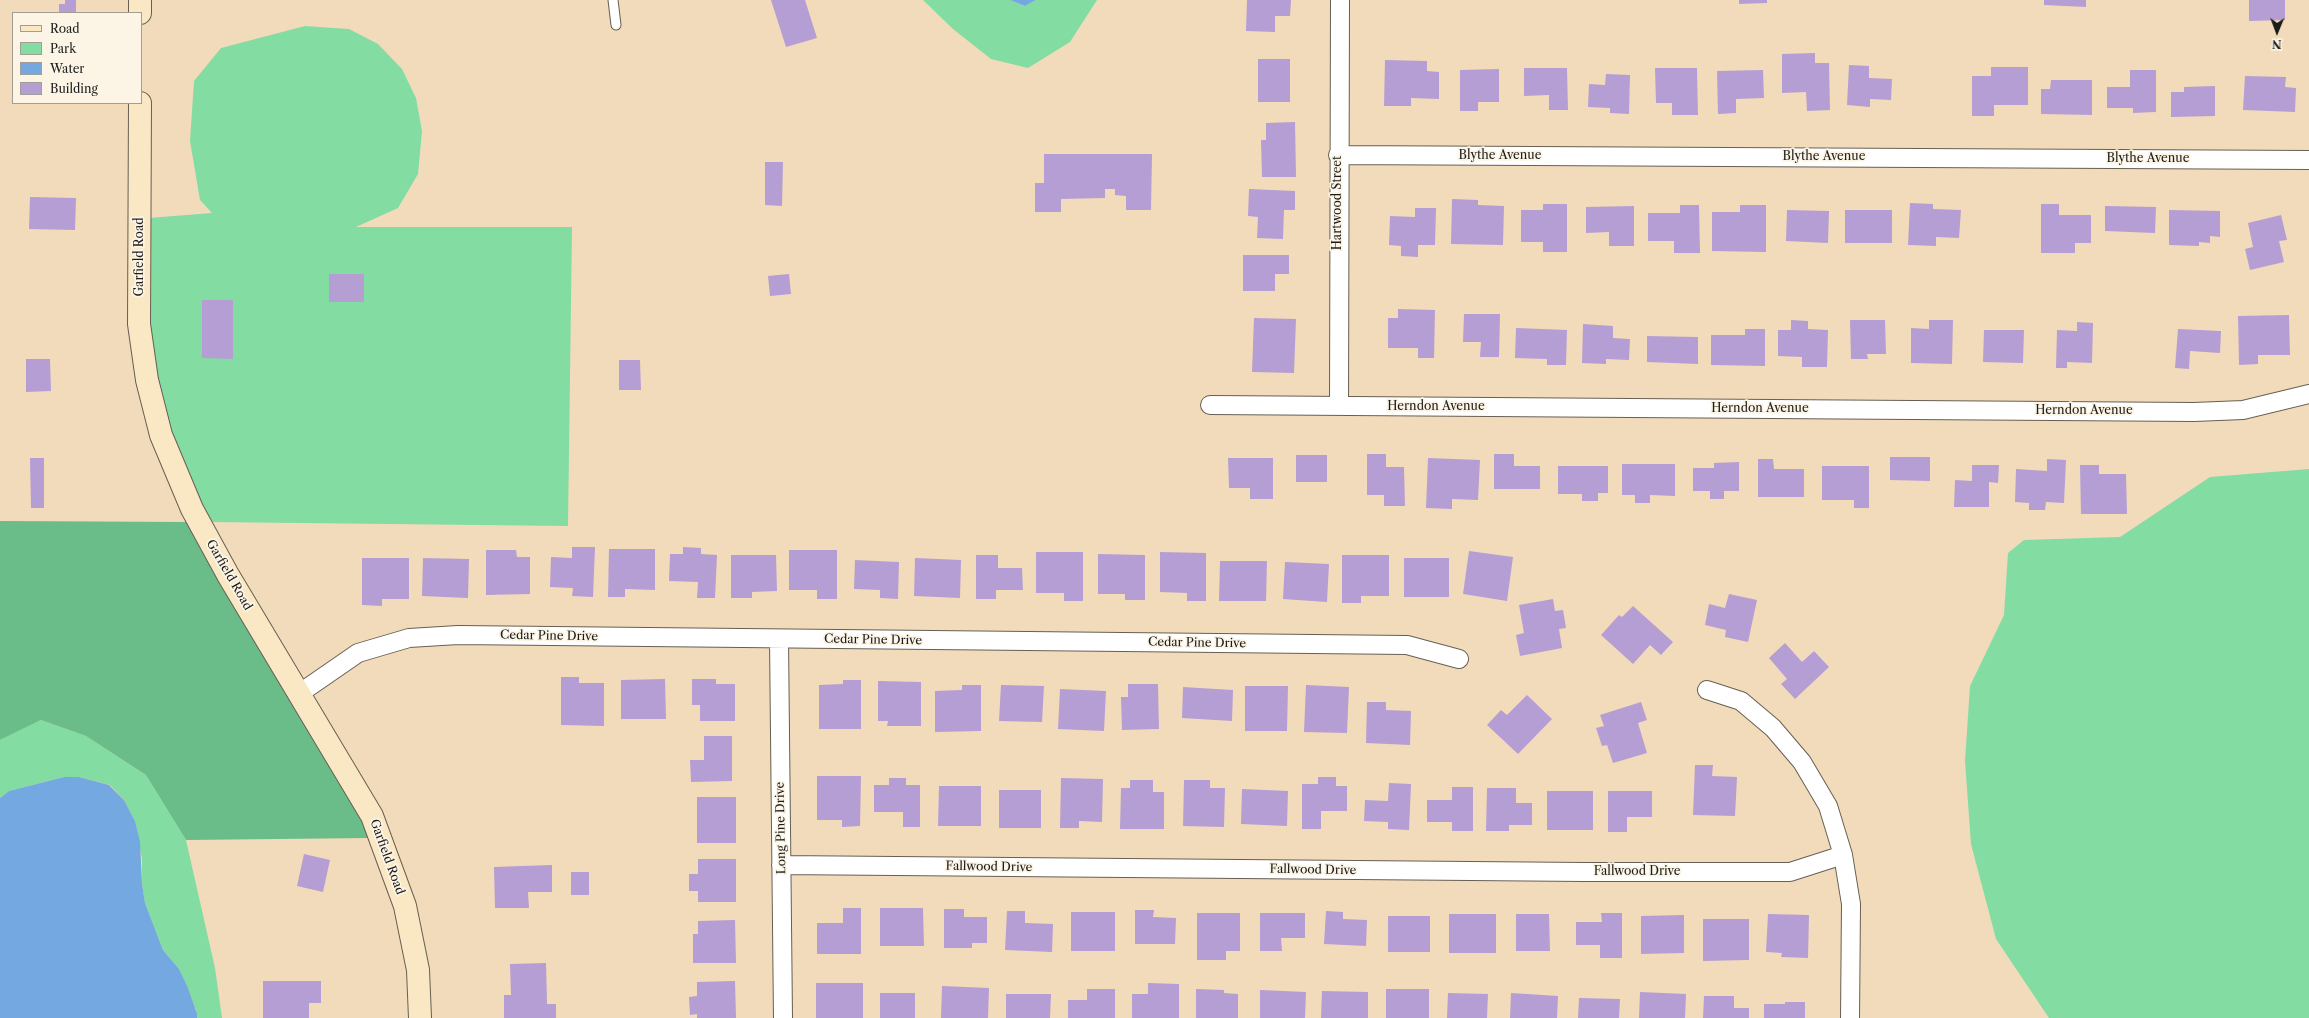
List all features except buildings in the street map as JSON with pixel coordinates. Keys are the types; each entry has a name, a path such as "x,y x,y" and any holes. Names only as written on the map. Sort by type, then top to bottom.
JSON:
{"street":[{"path":"140,0 140,12"},
{"name":"Hartwood Street","path":"1339,406 1338,155 1340,0"},
{"name":"Garfield Road","path":"140,104 140,324 147,380 161,435 192,509 228,575 300,693 372,816 404,906 418,970 420,1018"},
{"name":"Blythe Avenue","path":"1338,155 2309,160"},
{"name":"Herndon Avenue","path":"1210,404 2194,412 2243,410 2309,394"},
{"name":"Cedar Pine Drive","path":"300,693 358,653 409,638 532,634 779,639 1406,645 1459,659"},
{"name":"Long Pine Drive","path":"779,639 783,1018"},
{"path":"1707,690 1741,701 1773,728 1802,762 1828,806 1843,854 1851,904 1850,1018"},
{"name":"Fallwood Drive","path":"782,865 1577,872 1790,872 1843,854"}],"lane":[{"path":"613,0 616,25"}],"green space":[{"path":"923,0 1010,0 1025,6 1036,0 1097,0 1070,42 1028,68 991,59 953,29"},
{"path":"305,26 349,29 378,44 402,69 416,98 422,131 418,174 398,208 356,227 572,227 568,526 210,522 200,504 170,431 156,378 149,323 149,218 212,213 200,200 190,141 194,81 221,48"},
{"path":"2309,469 2309,1018 2049,1018 1996,939 1971,844 1965,761 1970,686 2004,615 2008,553 2024,540 2120,537 2210,477"},
{"path":"0,521 188,522 364,821 370,838 186,840 146,775 86,736 41,720 0,740"},
{"path":"41,720 86,736 146,775 186,840 215,968 222,1018 197,1018 197,1012 179,969 163,950 145,903 142,884 142,859 135,821 124,800 110,785 79,777 64,777 9,791 0,798 0,740"}],"water":[{"path":"1010,0 1036,0 1025,6"},
{"path":"64,777 79,777 109,785 124,800 135,821 140,842 142,884 145,903 163,950 179,969 187,986 197,1013 197,1018 0,1018 0,798 9,791"}]}
